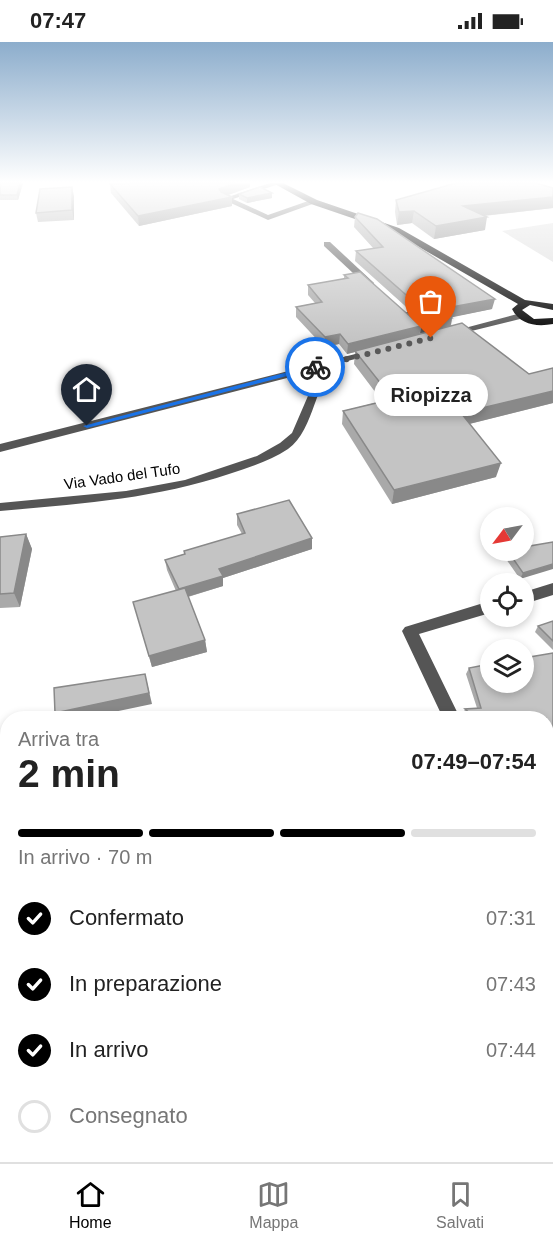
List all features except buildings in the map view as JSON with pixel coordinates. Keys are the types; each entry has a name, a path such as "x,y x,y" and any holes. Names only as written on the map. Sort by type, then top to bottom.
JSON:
{"main road":[{"path":"405,235 523,303 534,302 553,307"},
{"path":"523,303 517,309 521,316 537,322 553,321"}],"street":[{"path":"327,244 382,294"},
{"path":"399,308 426,339 521,316"},
{"path":"0,448 389,348"},
{"name":"Via Vado del Tufo","path":"0,507 126,495 188,484 261,459 284,446 297,435 322,375 336,361"},
{"path":"534,595 553,589"},
{"path":"448,711 410,631 480,610"}],"shaded area":[{"path":"509,235 553,235 553,262"}],"way so far":[{"path":"315,367 431,338"}],"place":[{"name":"Riopizza","path":"431,338"}],"route":[{"path":"87,426 315,367"}]}
